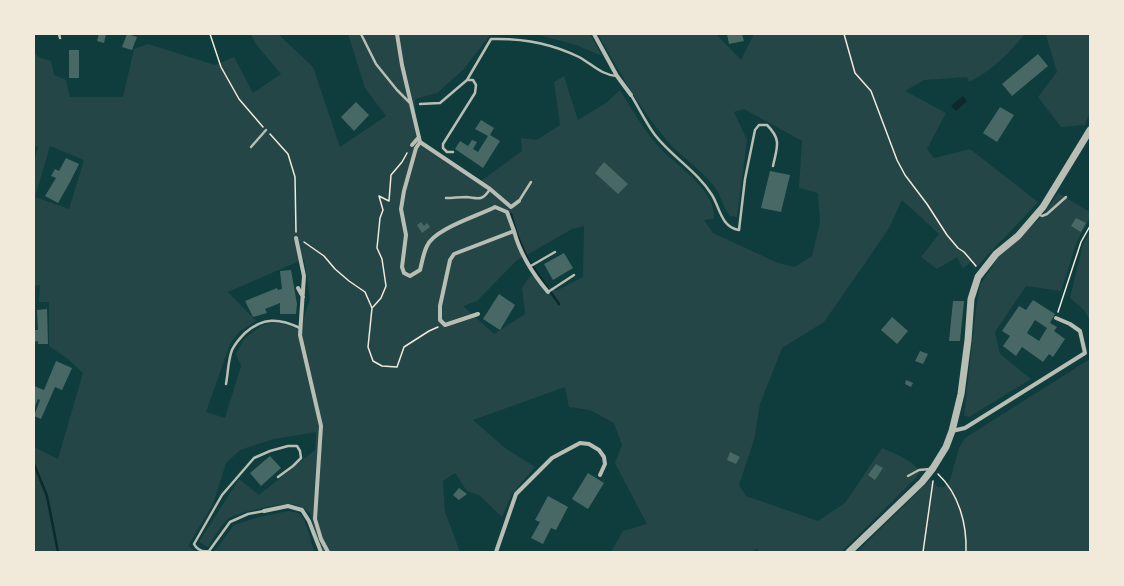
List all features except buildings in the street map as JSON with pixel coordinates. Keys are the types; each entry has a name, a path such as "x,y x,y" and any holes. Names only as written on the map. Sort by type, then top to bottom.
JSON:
{"street":[{"path":"397,34 402,64 419,140 404,191 401,209 406,235 402,267 404,273 410,276 420,270 427,244 439,234 464,220 495,207 507,212 518,248 536,278 548,292"},
{"path":"594,34 617,76 631,95"},
{"path":"849,552 922,482 946,447 952,431 961,394 968,340 971,299 978,277 996,254 1018,236 1038,214 1057,186 1090,130"},
{"path":"412,144 419,140"},
{"path":"419,140 490,189 511,207 519,201"},
{"path":"478,314 445,324 440,320 440,306 450,260 454,254 514,231"},
{"path":"296,238 304,276 300,335 321,426 316,519 321,539 328,552"},
{"path":"298,288 303,297"},
{"path":"952,431 965,428 1085,353 1080,331 1070,324 1056,318"},
{"path":"496,552 516,494 552,458 580,443 589,444 599,450 604,457 605,464 600,475"},
{"path":"264,511 288,506 302,510 321,552"}],"lane":[{"path":"59,34 60,38"},
{"path":"361,34 376,64 397,90 411,104"},
{"path":"420,104 440,103 467,80 491,39 543,43 580,58 599,71 617,76"},
{"path":"453,152 447,152 443,148 443,144 475,93 476,86 473,80 467,80"},
{"path":"631,95 655,135 698,177 713,196 723,219 733,229 739,230 745,179 755,130 759,125 767,126 774,132 778,142 773,166"},
{"path":"250,147 266,130"},
{"path":"519,201 531,182"},
{"path":"446,198 465,197 479,199 486,196 490,189"},
{"path":"1038,214 1042,216 1047,214 1066,197"},
{"path":"529,267 555,252"},
{"path":"548,292 574,274"},
{"path":"226,384 232,350 241,337 253,326 267,320 282,321 300,328"},
{"path":"264,511 248,514 230,522 209,551 205,552 197,549 194,544 222,495 254,458 270,451 288,446 297,446 300,451 301,458 278,478"},
{"path":"908,476 919,470 933,468"}],"path":[{"path":"844,34 855,73 871,91 897,160 905,175 927,204 947,235 958,248 972,260"},
{"path":"372,308 381,298 386,286 382,259 377,248 380,218 384,210 379,196 389,201 391,175 402,162 412,144"},
{"path":"1056,318 1081,242 1090,226"},
{"path":"296,238 324,256 335,269 365,292 372,308 368,347 373,361 382,366 397,367 404,347 445,324"},
{"path":"923,552 933,488 933,468"},
{"path":"933,468 944,480 959,506 965,526 966,552"}],"shaded area":[{"path":"251,34 278,34 313,67 340,147 386,116 365,88 348,34 590,34 602,56 576,45 539,35 490,35 463,70 437,93 415,99 416,141 481,181 522,151 521,138 537,140 560,125 554,82 564,76 578,120 606,103 620,90 633,112 658,146 694,179 709,198 713,208 714,219 704,220 713,233 778,263 795,267 812,256 820,223 818,193 799,188 802,141 744,109 734,112 747,140 737,217 730,216 713,185 670,144 646,113 598,34 716,34 741,60 754,34 1025,34 1000,61 985,73 969,82 967,77 924,80 905,91 946,113 927,149 934,158 970,149 1038,202 975,269 971,262 963,268 957,257 937,269 921,257 939,234 902,200 888,230 824,322 782,348 760,404 754,440 739,485 746,496 818,521 845,503 882,448 908,460 917,467 920,472 916,478 841,552 759,552 757,548 752,552 611,552 623,531 647,524 615,463 622,445 614,423 590,410 569,407 565,387 473,420 505,448 535,467 512,494 502,517 479,495 467,491 455,473 443,481 445,512 460,552 321,552 310,513 293,504 282,504 266,507 232,517 222,525 208,547 199,542 239,479 259,495 315,450 316,432 274,439 240,450 226,463 213,504 188,546 197,552 34,552 34,447 58,459 83,373 68,359 49,346 49,302 39,302 40,285 34,286 34,162 38,147 34,145 34,52 38,57 51,61 54,75 66,80 70,97 123,97 134,49 148,44 215,65 234,57 253,93 281,74 255,43","holes":["50,146 84,160 69,209 35,197","584,226 583,277 556,291 531,275 522,288 525,314 494,334 463,306 477,301 516,261 572,229","304,259 310,299 300,330 273,322 261,326 244,339 236,354 241,366 225,418 206,412 230,344 240,331 256,321 228,292"]},
{"path":"1040,34 1089,34 1090,111 1085,125 1061,127 1038,97 1057,72 1046,35"},
{"path":"963,96 967,101 956,111 951,106"},
{"path":"1058,193 1090,212 1090,218 1077,241 1061,291 1026,286 995,332 1000,354 1031,379 969,417 964,415 980,285 999,256 1042,216"},
{"path":"1090,232 1090,321 1084,310 1070,298 1083,244"},
{"path":"1090,359 1090,552 857,552 930,480 938,487 944,487 950,480 959,448 965,438"},
{"path":"288,511 297,513 304,520 315,552 214,552 234,525 259,517"}],"waterway":[{"path":"511,214 517,235 528,260 559,304"},
{"path":"34,464 47,496 58,552"}]}
